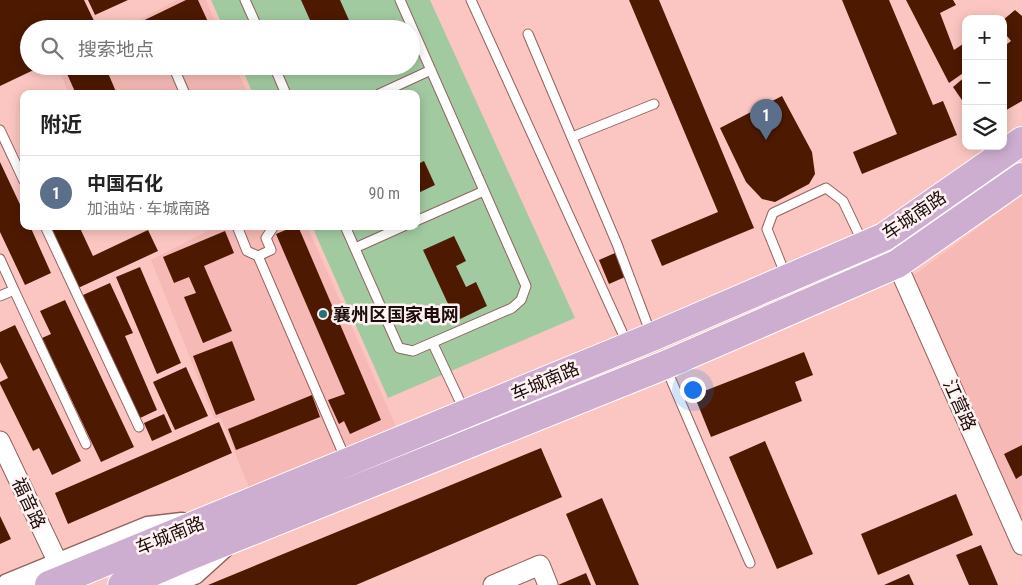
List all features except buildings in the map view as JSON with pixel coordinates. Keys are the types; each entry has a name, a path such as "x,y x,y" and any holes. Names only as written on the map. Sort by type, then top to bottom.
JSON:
{"main road":[{"name":"车城南路","path":"54,575 205,521 466,414 864,246 884,237 1022,141"},
{"name":"车城南路","path":"122,585 665,365 897,264 1022,177"}],"street":[{"name":"江营路","path":"897,264 1022,545"},
{"name":"福音路","path":"0,441 54,575"},
{"path":"164,585 197,579 232,539"},
{"path":"493,585 540,564 548,585"},
{"path":"8,585 54,575"}],"lane":[{"path":"245,0 254,20"},
{"path":"400,0 409,20"},
{"path":"471,0 640,341"},
{"path":"528,34 617,244 640,341"},
{"path":"347,230 399,348 413,351 433,344 512,308 521,300 526,286 420,45"},
{"path":"388,90 431,70"},
{"path":"177,75 184,90"},
{"path":"278,75 284,90"},
{"path":"572,137 654,104"},
{"path":"0,130 20,172"},
{"path":"788,278 767,229 774,213 826,188 843,201 864,246"},
{"path":"420,219 484,191"},
{"path":"47,230 139,427"},
{"path":"239,230 247,251 258,256 348,462"},
{"path":"258,256 271,250 266,238 271,230"},
{"path":"355,248 395,230"},
{"path":"0,259 86,444"},
{"path":"0,296 14,290"},
{"path":"433,344 466,414"},
{"path":"665,365 750,563"}],"shaded area":[{"path":"177,0 206,0 214,20 139,20"},
{"path":"61,75 239,75 246,90 67,90"},
{"path":"1022,195 1022,520 913,276"},
{"name":"襄州区国家电网","path":"209,230 309,230 399,433 252,495 221,418 214,418 151,260"}],"green space":[{"path":"211,0 430,0 575,318 388,398 314,230 420,230 420,90 251,90 245,75 420,75 420,20 220,20"}],"place":[{"name":"中国石化","path":"766,140"},
{"name":"襄州区国家电网","path":"323,314"}]}
